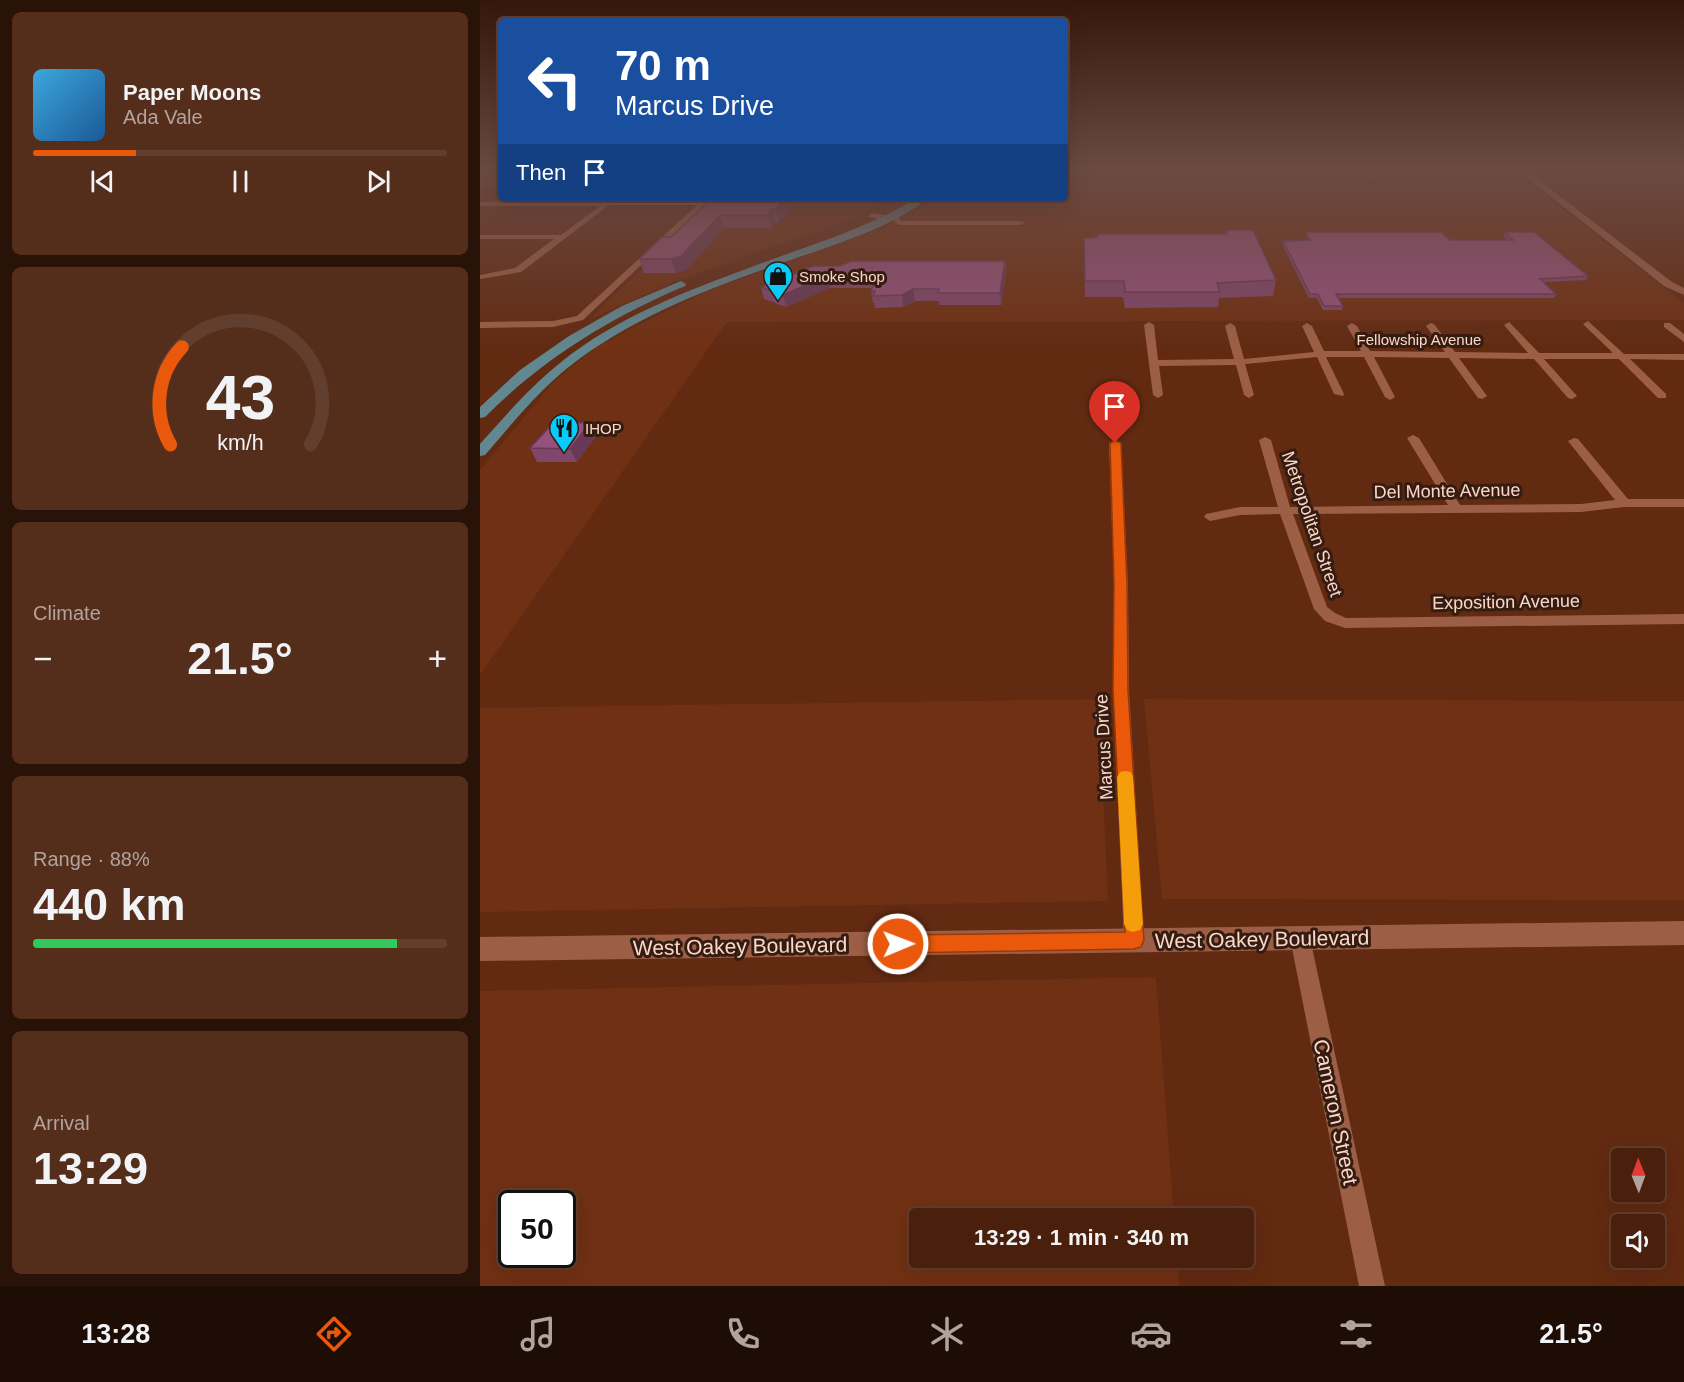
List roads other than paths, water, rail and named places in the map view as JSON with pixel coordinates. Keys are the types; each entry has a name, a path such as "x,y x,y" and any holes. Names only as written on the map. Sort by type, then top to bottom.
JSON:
{"main road":[{"path":"480,414 519,377 572,339 630,307 690,281 833,228"},
{"path":"480,452 529,397 593,344 651,311 689,294 868,228"},
{"path":"1596,228 1668,284 1684,292"},
{"path":"651,311 647,308 648,305 670,295 690,281"},
{"path":"1668,284 1668,289 1684,301"},
{"name":"West Oakey Boulevard","path":"480,949 1684,933"}],"street":[{"path":"480,277 518,270 576,228"},
{"path":"480,325 569,322 580,318 676,228"},
{"path":"480,237 564,237"},
{"path":"1588,324 1662,396"},
{"path":"1149,325 1158,395"},
{"path":"1509,325 1572,396"},
{"path":"1667,325 1684,339"},
{"path":"1230,326 1249,394"},
{"path":"1307,326 1339,394"},
{"path":"1352,326 1390,397"},
{"path":"1431,326 1482,396"},
{"name":"Fellowship Avenue","path":"1154,363 1239,362 1321,354 1684,357"},
{"path":"1413,438 1456,509"},
{"name":"Metropolitan Street","path":"1265,440 1285,510 1321,609 1330,617"},
{"path":"1574,441 1624,503"},
{"name":"Marcus Drive","path":"1115,443 1121,584 1121,690 1134,940"},
{"name":"Del Monte Avenue","path":"1210,517 1240,511 1581,508 1624,503 1684,503"},
{"name":"Exposition Avenue","path":"1330,617 1345,623 1684,619"},
{"name":"Cameron Street","path":"1300,938 1372,1286"}],"place":[{"name":"Smoke Shop","path":"778,302"},
{"name":"IHOP","path":"564,454"}]}
